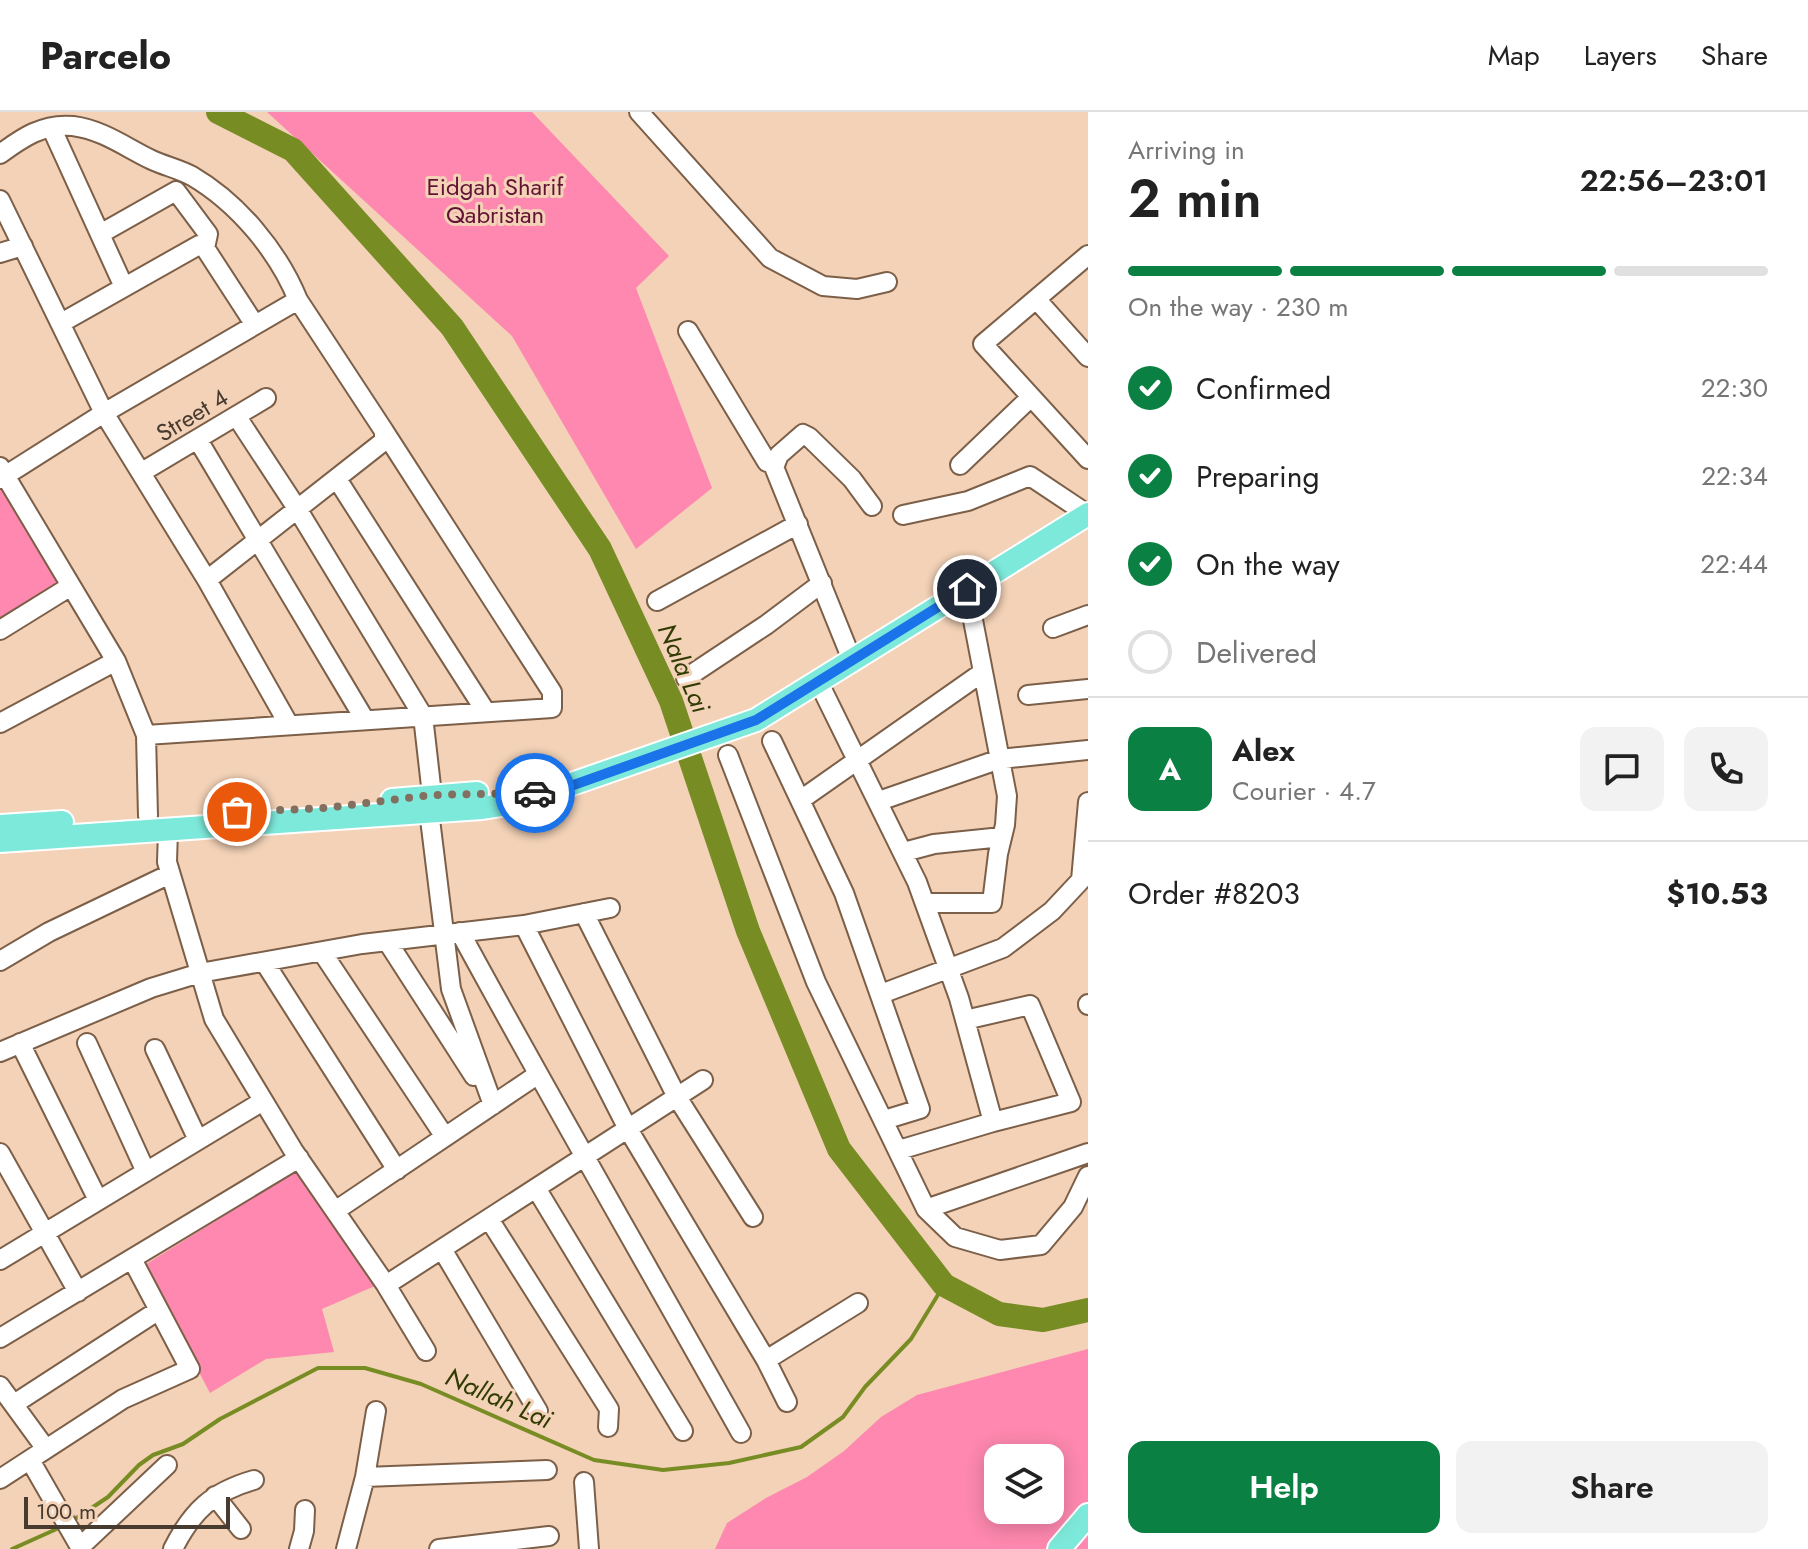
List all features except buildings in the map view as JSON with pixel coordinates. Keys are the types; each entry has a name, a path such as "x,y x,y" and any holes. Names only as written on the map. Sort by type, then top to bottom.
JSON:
{"main road":[{"path":"0,826 148,816 520,802 756,720 1088,514"},
{"path":"0,841 168,830 431,803"},
{"path":"1059,1549 1088,1515"}],"street":[{"path":"639,112 770,258 823,286 857,289 887,282"},
{"path":"0,154 31,132 71,126 113,137 151,159 189,175 223,197 262,239 290,280 298,300 552,692 552,708 146,735"},
{"path":"52,129 124,287"},
{"path":"100,234 176,191 208,234 205,248"},
{"path":"0,200 104,413 207,580 289,725"},
{"path":"61,323 199,245 205,248 255,325"},
{"path":"0,253 23,246"},
{"path":"1088,255 983,344 1088,459"},
{"path":"148,816 146,735 116,661 2,474 298,300"},
{"path":"1037,300 1088,357"},
{"path":"688,331 767,462 776,463"},
{"path":"960,465 1031,397"},
{"name":"Street 4","path":"142,472 266,398"},
{"path":"237,417 298,510 423,716 431,803 452,933 451,989 493,1105"},
{"path":"207,580 384,441 384,431"},
{"path":"852,660 774,467 779,455 803,434 830,455 872,506"},
{"path":"198,440 365,720"},
{"path":"903,515 968,501 1030,476 1088,514"},
{"path":"337,479 486,712"},
{"path":"657,601 798,524"},
{"path":"686,678 822,583"},
{"path":"0,630 71,586"},
{"path":"925,903 992,903 1002,837 1007,796 967,589"},
{"path":"1053,628 1088,615"},
{"path":"0,723 116,661"},
{"path":"802,799 983,672"},
{"path":"818,681 904,852 925,903 965,1020 993,1122"},
{"path":"1028,695 1088,689"},
{"path":"772,741 844,893 920,1109 884,1120"},
{"path":"879,801 1000,759 1031,753 1088,750"},
{"path":"728,755 816,982 926,1209 955,1237 1000,1250 1041,1245 1073,1207 1088,1176"},
{"path":"881,994 1003,948 1052,911 1081,880 1088,802"},
{"path":"168,830 167,862 214,1019 299,1158 386,1285 426,1351"},
{"path":"904,852 934,844 1002,837"},
{"path":"0,961 49,932 170,874"},
{"path":"0,1052 151,988 200,973 387,941 524,925 610,908"},
{"path":"584,913 677,1097 753,1217"},
{"path":"524,925 628,1129 766,1360 787,1402"},
{"path":"452,933 586,1156 741,1433"},
{"path":"387,941 493,1105"},
{"path":"322,952 445,1137"},
{"path":"265,963 397,1170"},
{"path":"899,1150 1071,1102 1030,1005 965,1020"},
{"path":"20,1043 98,1200"},
{"path":"87,1043 146,1172"},
{"path":"155,1049 198,1140"},
{"path":"335,1211 537,1075"},
{"path":"386,1285 703,1080"},
{"path":"0,1260 263,1101"},
{"path":"0,1153 78,1292"},
{"path":"926,1209 1088,1153"},
{"path":"0,1338 299,1158"},
{"path":"536,1188 683,1431"},
{"path":"489,1219 609,1409 608,1427"},
{"path":"442,1249 538,1411"},
{"path":"3,1472 30,1460 123,1399 190,1369 132,1259"},
{"path":"766,1360 858,1303"},
{"path":"14,1404 159,1310"},
{"path":"0,1386 46,1449"},
{"path":"346,1549 365,1477 376,1411"},
{"path":"30,1460 80,1547 167,1465"},
{"path":"365,1477 547,1470"},
{"path":"173,1549 183,1530 205,1502 254,1480"},
{"path":"584,1482 589,1549"},
{"path":"215,1496 241,1529"},
{"path":"299,1549 305,1510"},
{"path":"439,1549 549,1536"}],"green space":[{"name":"Eidgah Sharif Qabristan","path":"267,112 532,112 669,256 636,288 712,488 636,549 512,336"},
{"path":"0,479 71,586 0,630"},
{"path":"304,1166 384,1282 322,1309 334,1352 266,1359 210,1393 143,1266"},
{"path":"1088,1349 1088,1549 715,1549 727,1523 807,1477 844,1451 881,1417 917,1395"}],"waterway":[{"name":"Nala Lai","path":"218,112 293,150 452,327 600,549 671,701 748,931 839,1149 944,1285 999,1314 1043,1320 1088,1310"},
{"name":"Nallah Lai","path":"72,1521 108,1497 153,1455 183,1444 220,1419 318,1368 365,1368 421,1384 594,1460 663,1470 729,1463 801,1447 843,1417 865,1387 911,1339 944,1285"},
{"name":"Nallah Lai","path":"12,1549 61,1527"}],"way so far":[{"path":"237,812 326,808 432,795 535,793"}],"route":[{"path":"535,793 568,787 756,720 967,589"}]}
